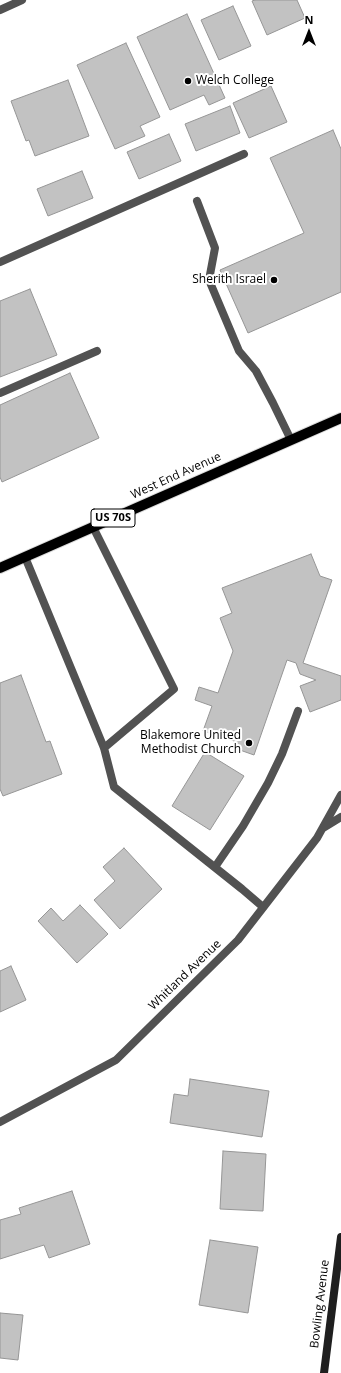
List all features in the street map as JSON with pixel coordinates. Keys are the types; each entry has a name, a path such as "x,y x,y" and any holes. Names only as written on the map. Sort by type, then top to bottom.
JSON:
{"main road":[{"name":"West End Avenue","path":"0,568 341,418"}],"street":[{"path":"0,10 22,0"},
{"path":"0,262 244,154"},
{"path":"197,201 215,248 209,280 239,351 256,371 290,440"},
{"path":"0,393 97,351"},
{"path":"92,527 174,689 104,748"},
{"path":"25,557 104,748 114,787 263,907"},
{"path":"215,868 243,826 268,782 282,754 298,711"},
{"name":"Whitland Avenue","path":"0,1122 116,1060 238,940 317,838 341,795"},
{"path":"323,828 341,817"},
{"name":"Bowling Avenue","path":"324,1373 341,1238"}],"building":[{"path":"297,0 305,18 267,35 252,1"},
{"path":"233,6 251,46 219,60 201,20"},
{"path":"187,14 225,98 209,105 204,95 170,110 137,37"},
{"path":"126,43 160,117 140,126 145,136 115,149 77,65"},
{"path":"68,80 89,136 35,156 29,140 26,141 11,101"},
{"path":"271,86 287,122 249,138 233,103"},
{"path":"230,106 240,133 196,151 185,124"},
{"path":"333,130 341,149 341,292 248,333 220,270 304,233 270,158"},
{"path":"169,134 181,161 139,179 127,152"},
{"path":"82,171 93,198 48,216 37,189"},
{"path":"30,289 57,355 0,377 0,301"},
{"path":"70,373 99,438 2,482 0,477 0,405"},
{"path":"311,554 320,576 332,580 303,663 341,676 341,700 310,712 300,686 316,680 300,674 296,663 287,660 254,755 237,749 234,741 203,731 212,706 195,700 199,687 218,693 233,651 220,618 232,613 222,588"},
{"path":"21,675 46,742 50,741 62,774 3,796 0,789 0,683"},
{"path":"205,752 244,776 210,830 172,806"},
{"path":"124,848 162,889 120,929 94,900 115,881 103,867"},
{"path":"80,905 108,934 77,963 38,921 51,908 63,921"},
{"path":"11,966 26,1000 0,1012 0,971"},
{"path":"190,1079 269,1091 262,1137 170,1123 174,1094 188,1096"},
{"path":"223,1151 266,1154 263,1211 220,1209"},
{"path":"72,1191 90,1244 49,1258 44,1245 0,1259 0,1220 21,1214 19,1208"},
{"path":"210,1240 258,1247 248,1313 199,1305"},
{"path":"0,1313 23,1315 18,1360 0,1358"}],"place":[{"name":"Welch College","path":"188,81"},
{"name":"Sherith Israel","path":"274,280"},
{"name":"Blakemore United Methodist Church","path":"249,743"}]}
